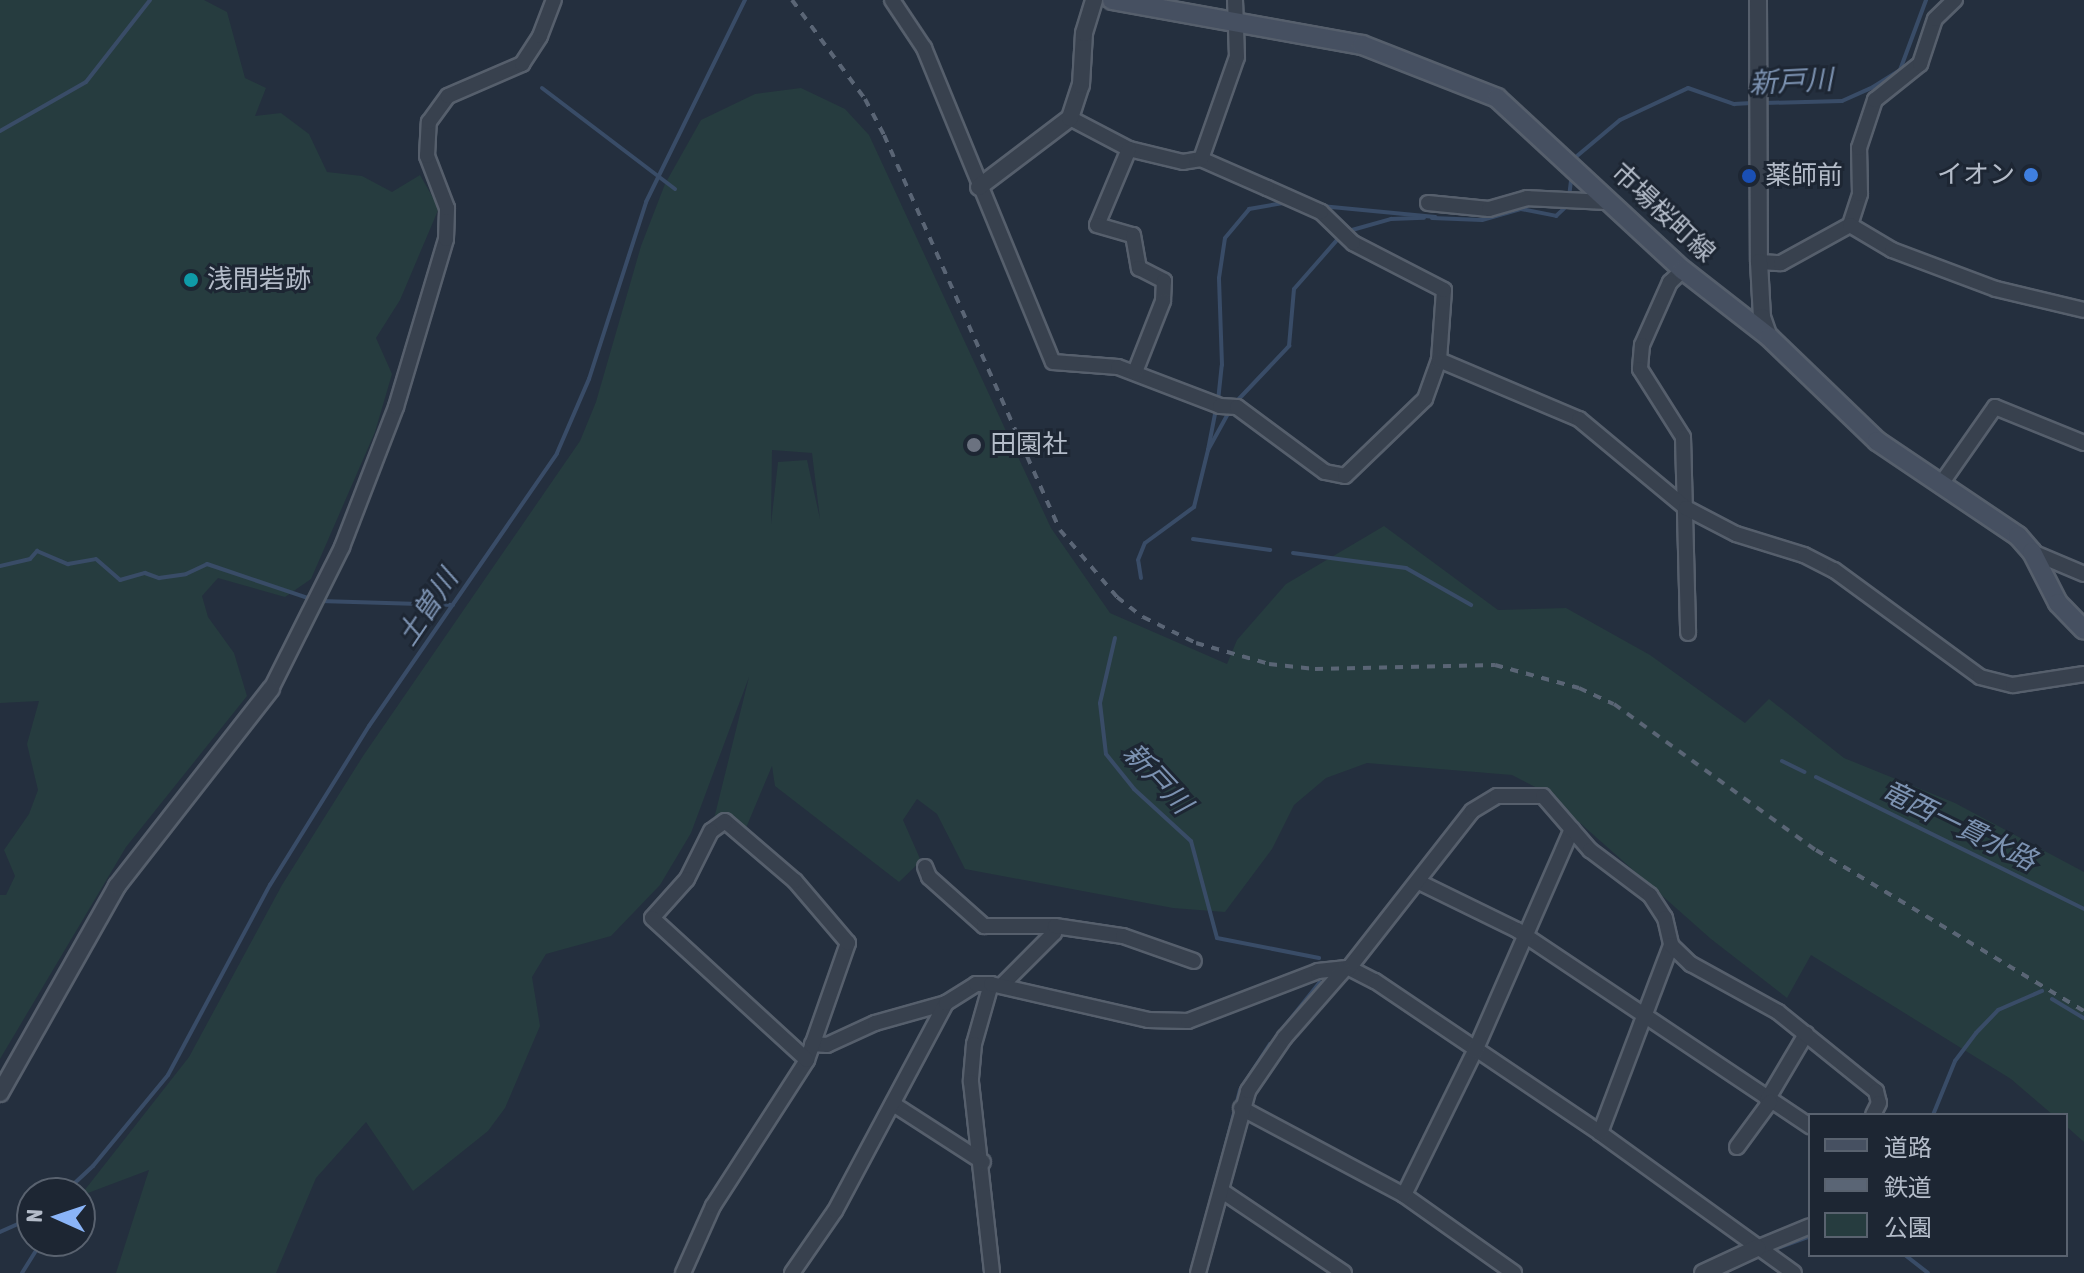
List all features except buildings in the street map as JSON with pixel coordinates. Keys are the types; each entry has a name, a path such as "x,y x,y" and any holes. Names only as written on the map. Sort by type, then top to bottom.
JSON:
{"main road":[{"name":"市場桜町線","path":"1112,0 1362,45 1476,87 1497,98 1683,270 1769,337 1877,441 2018,536 2032,552 2058,603 2084,630"}],"street":[{"path":"0,1093 117,886 271,689 313,608 396,407 446,239 447,208 427,156 429,122 448,96 522,64 540,36 554,0"},
{"path":"892,0 924,48 1053,362 1064,366 1093,362 1135,372 1232,406 1325,472 1345,476 1385,443 1425,399 1439,360 1444,290 1353,243 1321,212 1201,159 1183,162 1129,149 1070,118"},
{"path":"979,187 1070,118 1081,85 1084,33 1094,0"},
{"path":"1201,159 1237,57 1232,24 1235,0"},
{"path":"1758,0 1759,262 1762,317 1769,337"},
{"path":"1759,262 1781,263 1850,225 1860,194 1859,148 1875,100 1920,64 1935,19 1955,0"},
{"path":"1129,149 1097,225 1133,235 1139,268 1164,281 1163,301 1135,372"},
{"path":"1428,203 1489,209 1527,198 1610,202"},
{"path":"1850,225 1892,250 1996,289 2084,310"},
{"path":"1683,270 1670,282 1642,345 1640,369 1683,437 1688,633"},
{"path":"1439,360 1579,419 1686,508 1736,534 1804,555 1834,570 1994,683 2084,674"},
{"path":"1941,484 1995,407 2084,443"},
{"path":"2032,552 2084,574"},
{"path":"1198,1273 1222,1191 1241,1108 1285,1037 1419,882 1472,811 1497,796 1543,796 1590,850 1650,895 1665,918 1671,945 1600,1133"},
{"path":"683,1273 713,1206 807,1060 848,943 795,881 725,821 711,831 687,879 652,918 807,1060"},
{"path":"1404,1195 1475,1051 1572,829"},
{"path":"925,867 929,877 984,926 1055,926 1123,936 1194,961"},
{"path":"1419,882 1525,936 1643,1018 1808,1125"},
{"path":"992,1273 983,1162 971,1082 974,1044 996,984 1054,933 1055,926"},
{"path":"1671,945 1691,964 1806,1034 1876,1091 1879,1103 1874,1113"},
{"path":"812,1044 827,1045 875,1023 946,1003 976,984 996,984 1148,1020 1188,1021 1318,971 1346,970 1600,1133 1794,1273"},
{"path":"792,1273 835,1211 946,1003"},
{"path":"1737,1147 1769,1101 1806,1034"},
{"path":"893,1104 983,1162"},
{"path":"1241,1108 1404,1195 1514,1273"},
{"path":"1222,1191 1344,1273"},
{"path":"1703,1273 1808,1227"}],"green space":[{"path":"0,0 204,0 227,12 245,78 266,88 255,116 281,113 309,134 327,172 362,176 392,192 420,175 439,208 400,300 376,338 392,374 375,432 311,579 285,597 218,578 202,596 208,617 234,653 247,696 126,847 0,1059 0,895 6,895 15,876 4,850 29,814 38,790 27,744 39,701 0,703"},
{"path":"801,88 845,109 869,135 1051,528 1110,613 1227,664 1237,640 1286,584 1384,526 1498,610 1566,608 1650,655 1745,723 1769,699 1844,758 1955,803 2084,872 2084,1142 2068,1128 2068,1113 2051,1113 2011,1079 1811,955 1787,998 1711,939 1545,792 1512,775 1367,763 1326,778 1294,805 1272,849 1225,912 1173,908 965,869 937,814 917,799 903,820 921,861 899,882 775,786 772,766 743,835 725,821 711,831 749,677 691,833 660,885 611,936 546,954 532,977 540,1026 505,1108 488,1131 413,1191 366,1122 316,1178 276,1273 116,1273 149,1170 96,1190 95,1177 189,1057 282,885 363,756 580,441 596,402 641,246 665,184 701,120 755,94","holes":["772,450 812,453 820,519 807,460 778,462 771,524"]}],"waterway":[{"path":"0,131 86,82 150,0"},
{"name":"土曽川","path":"81,1177 168,1075 270,885 369,726 557,453 589,379 646,202 745,0"},
{"name":"新戸川","path":"1764,103 1842,101 1900,70 1926,0"},
{"name":"竜西一貫水路","path":"542,88 675,189"},
{"name":"新戸川","path":"1577,156 1620,120 1688,88 1734,104 1756,103"},
{"name":"新戸川","path":"1569,197 1572,174"},
{"path":"1218,401 1222,365 1219,278 1225,238 1249,209 1284,203"},
{"name":"新戸川","path":"1432,218 1482,220 1521,209 1556,216 1568,205"},
{"path":"1321,206 1435,217"},
{"name":"新戸川","path":"1352,230 1391,219 1424,218"},
{"name":"新戸川","path":"1235,403 1289,346 1294,289 1337,240"},
{"path":"1208,450 1216,409"},
{"name":"新戸川","path":"1141,578 1138,560 1145,543 1194,507 1208,450 1230,410"},
{"name":"竜西一貫水路","path":"1193,539 1270,550"},
{"path":"0,566 30,559 37,551 68,564 96,559 120,580 145,573 159,578 186,574 207,564 311,599"},
{"name":"竜西一貫水路","path":"1293,553 1406,568 1471,605"},
{"path":"320,601 453,605"},
{"name":"新戸川","path":"1115,638 1100,703 1106,754 1134,789 1191,841 1217,938 1319,958"},
{"name":"竜西一貫水路","path":"1782,761 1805,772"},
{"name":"竜西一貫水路","path":"1816,777 2084,909"},
{"path":"1276,1037 1320,982"},
{"path":"1934,1113 1955,1061 1976,1033 1998,1010 2042,991"},
{"path":"2052,999 2084,1018"},
{"path":"1218,1175 1240,1090 1270,1044"},
{"name":"土曽川","path":"0,1232 16,1225"},
{"path":"1775,1249 1808,1237"},
{"path":"22,1273 32,1257"},
{"path":"1908,1257 1928,1273"}],"railway":[{"path":"792,0 865,99 884,135 1060,530 1117,597 1143,617 1196,643 1269,664 1315,669 1495,665 1579,688 1614,704 1816,850 2084,1011"}],"place":[{"name":"イオン","path":"2031,175"},
{"name":"薬師前","path":"1749,176"},
{"name":"浅間砦跡","path":"191,280"},
{"name":"田園社","path":"974,445"}]}
